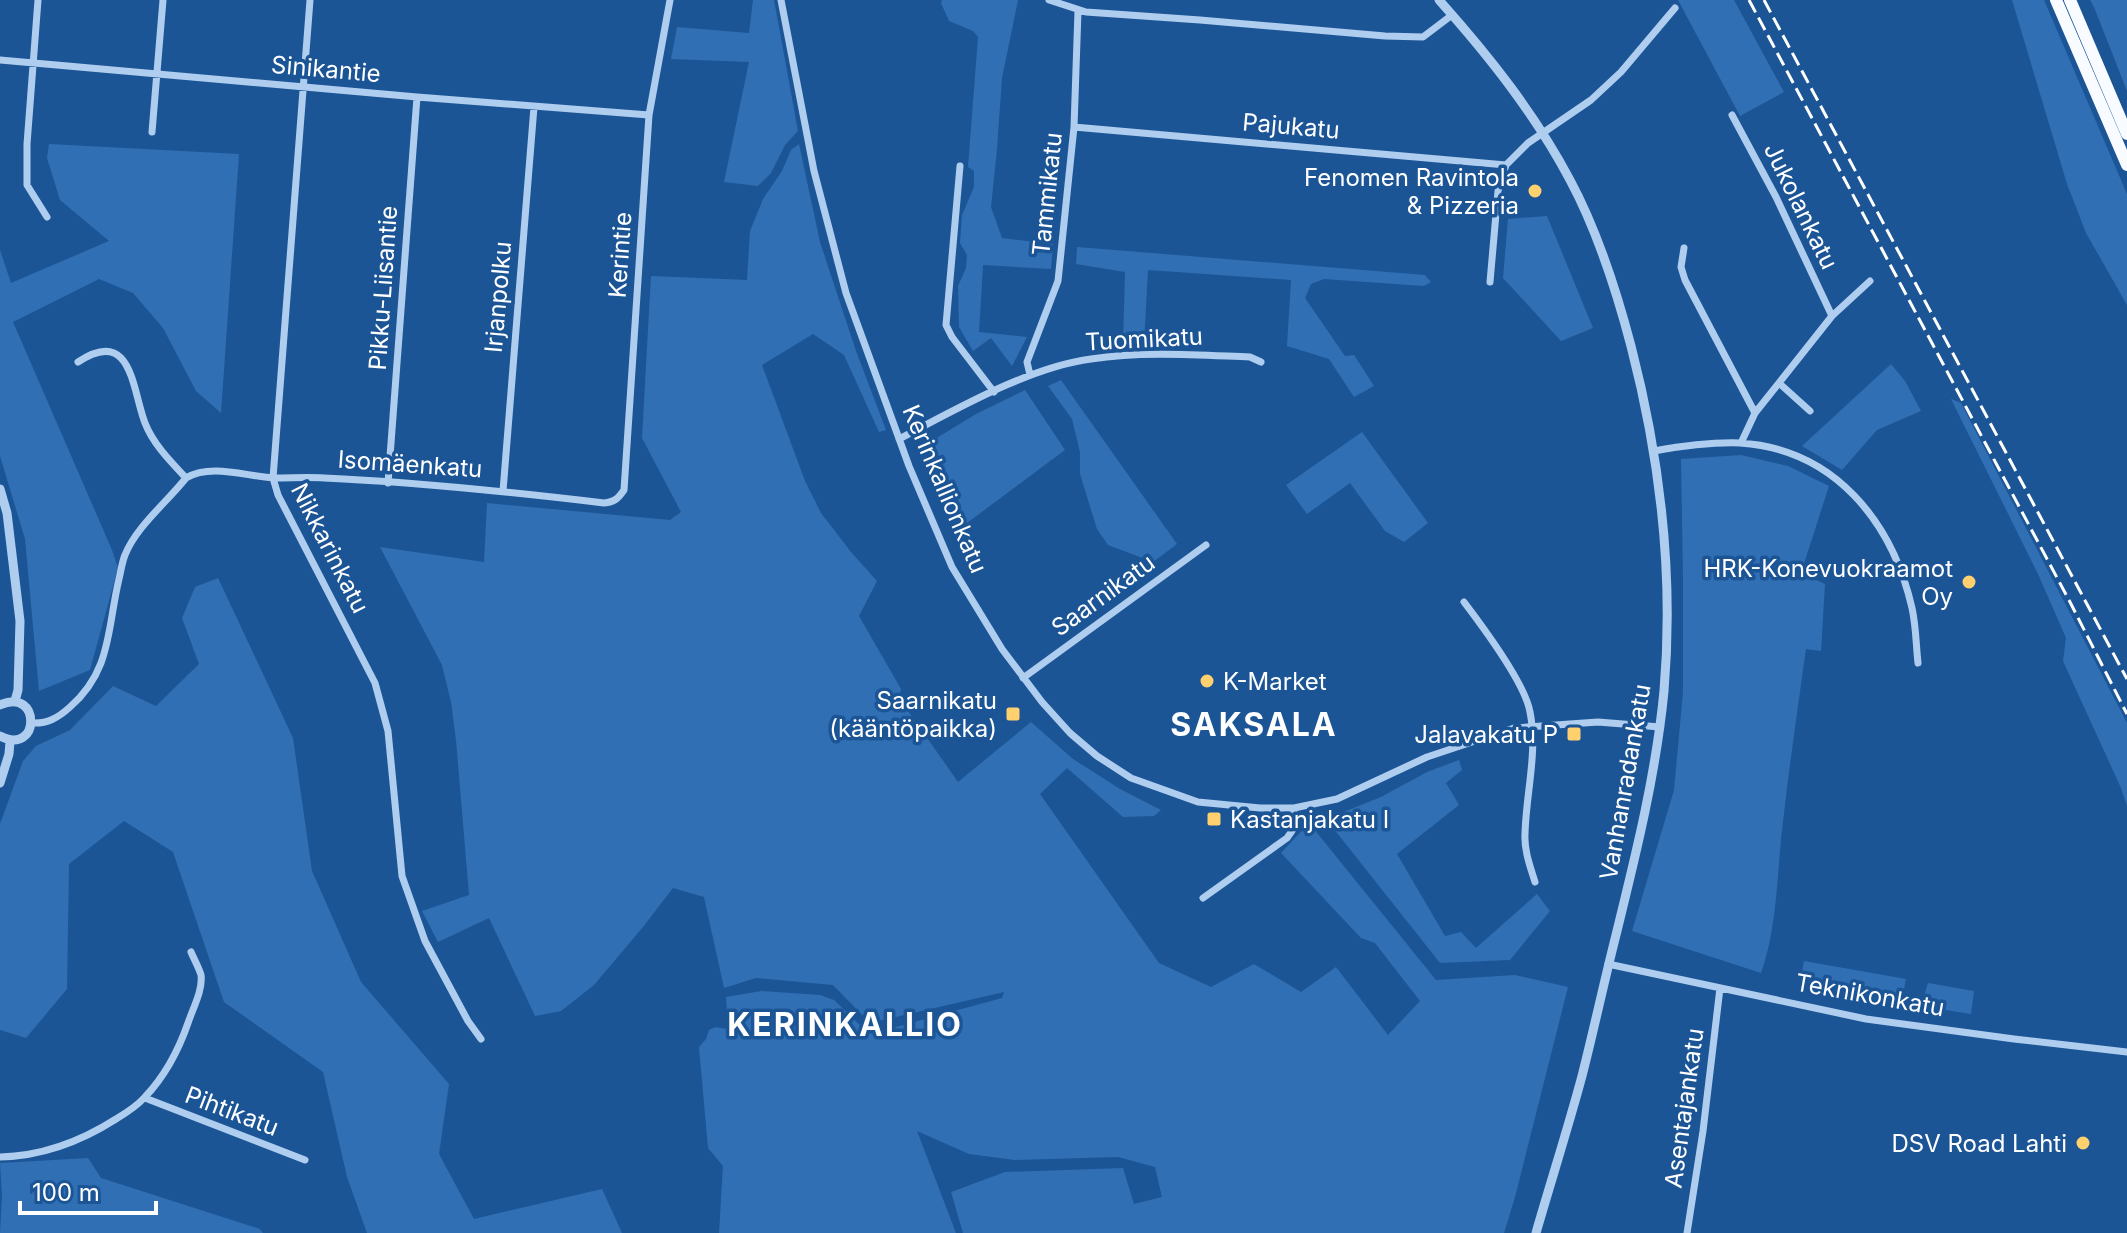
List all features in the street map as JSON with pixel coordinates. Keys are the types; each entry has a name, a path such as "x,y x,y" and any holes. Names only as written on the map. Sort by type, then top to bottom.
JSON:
{"main road":[{"path":"2056,0 2127,165"},
{"path":"2070,0 2127,134"}],"street":[{"path":"38,0 27,144 27,185 47,217"},
{"path":"152,132 163,0"},
{"name":"Nikkarinkatu","path":"310,0 273,478 278,495 375,683 388,731 402,876 425,941 481,1039"},
{"name":"Kerintie","path":"604,503 616,500 624,490 649,115 670,0"},
{"name":"Kerinkallionkatu","path":"781,0 814,171 846,293 899,439 952,567 1023,678 1070,733 1097,756 1131,778 1198,802 1294,808 1337,799 1427,757 1514,728 1598,722 1660,727"},
{"path":"1049,0 1078,11 1385,36 1423,37 1452,15"},
{"name":"Vanhanradankatu","path":"1439,0 1527,108 1570,181 1591,226 1617,293 1640,382 1654,451 1663,527 1667,586 1666,650 1660,727 1645,814 1581,1078 1536,1233"},
{"path":"1490,282 1498,191 1506,165 1528,143 1591,100 1675,8"},
{"name":"Tammikatu","path":"1030,375 1027,362 1058,281 1074,127 1078,11"},
{"name":"Sinikantie","path":"0,60 649,115"},
{"name":"Pikku-Liisantie","path":"388,483 417,97"},
{"name":"Irjanpolku","path":"503,491 534,107"},
{"name":"Jukolankatu","path":"1732,115 1776,197 1832,316"},
{"name":"Pajukatu","path":"1074,127 1506,165"},
{"path":"960,166 946,325 994,392"},
{"path":"1684,248 1681,267 1685,280 1755,413"},
{"path":"1741,443 1755,413 1832,316 1870,281"},
{"path":"32,723 48,722 62,714 81,698 95,679 109,637 113,602 124,556 135,538 186,478 145,424 136,387 119,357 111,350 103,350 78,362"},
{"name":"Tuomikatu","path":"899,439 1030,375 1089,359 1149,354 1250,357 1261,362"},
{"path":"1779,383 1810,411"},
{"path":"1654,451 1741,443 1806,459 1829,473 1859,499 1884,534 1900,568 1913,610 1918,663"},
{"name":"Isomäenkatu","path":"186,478 193,474 218,472 273,478 324,478 503,491 604,503"},
{"path":"0,489 7,513 20,621 15,701"},
{"name":"Saarnikatu","path":"1023,678 1206,545"},
{"path":"1464,602 1511,670 1530,709 1533,739 1525,833 1535,882"},
{"path":"0,705 15,701 23,705 32,723 20,739 5,738 9,754 0,783"},
{"path":"1203,898 1287,838 1294,828 1294,808"},
{"name":"Pihtikatu","path":"0,1157 40,1153 80,1140 127,1113 145,1098 166,1070 184,1034 199,992 201,975 191,952"},
{"name":"Teknikonkatu","path":"1608,964 1866,1019 2127,1052"},
{"name":"Asentajankatu","path":"1687,1233 1720,988"},
{"name":"Pihtikatu","path":"145,1098 305,1160"}],"shaded area":[{"path":"753,0 774,0 798,131 785,145 771,173 758,186 724,182 749,62 671,59 677,27 749,33"},
{"path":"942,0 1018,0 1002,78 991,207 1002,238 1053,244 1051,269 983,265 979,332 1027,337 1012,366 991,338 973,351 959,327 958,286 966,268 967,255 960,243 962,215 974,187 974,171 968,167 978,37 973,31 949,21"},
{"path":"1678,0 1734,0 1784,92 1740,116"},
{"path":"2012,0 2044,0 2127,194 2127,305 2086,233 2067,184"},
{"path":"2090,0 2127,0 2127,91 2094,7"},
{"path":"49,144 239,154 221,413 196,391 163,328 133,293 99,279 13,322 118,568 90,670 39,691 25,539 0,456 0,250 11,283 109,241 60,200 47,158"},
{"path":"799,144 820,242 886,430 879,432 844,355 813,334 762,365 805,481 821,513 877,581 859,616 901,689 899,698 958,782 1031,722 1073,759 1161,810 1154,816 1123,817 1067,768 1040,794 1159,963 1211,987 1254,964 1301,992 1336,967 1388,1035 1420,1001 1375,943 1361,938 1281,853 1309,823 1436,980 1515,975 1568,987 1504,1233 963,1233 951,1192 1005,1172 1123,1168 1134,1204 1162,1197 1155,1167 1118,1157 1015,1160 969,1154 917,1131 956,1233 719,1233 723,1166 708,1148 699,1047 709,1030 715,1027 728,1029 726,997 761,991 820,995 834,1000 864,1029 874,1033 1002,998 1004,992 870,1023 833,985 756,978 724,988 704,897 673,888 594,985 561,1011 535,1016 489,918 438,942 422,911 469,895 451,702 442,665 380,547 484,562 487,503 670,520 681,512 642,438 651,276 747,280 750,231 763,199 782,171 791,150"},
{"path":"1547,216 1593,328 1561,341 1503,278 1508,219"},
{"path":"1077,247 1425,275 1431,282 1424,286 1324,279 1311,284 1305,298 1345,356 1354,355 1374,386 1354,397 1329,359 1287,346 1291,280 1148,270 1144,343 1123,343 1125,272 1076,264"},
{"path":"1891,364 1905,381 1921,411 1877,430 1842,470 1802,446"},
{"path":"1061,380 1177,544 1153,562 1108,545 1097,529 1080,474 1080,452 1072,419 1048,386"},
{"path":"1025,390 1065,450 963,526 925,458 922,447 976,414"},
{"path":"1951,399 1961,403 2127,723 2127,806 2063,661 2066,638 2038,574"},
{"path":"1362,432 1428,523 1404,542 1385,531 1350,483 1307,514 1286,485"},
{"path":"1741,455 1788,466 1829,486 1801,573 1825,584 1821,651 1806,649 1773,924 1761,973 1632,931 1674,790 1683,692 1681,459"},
{"path":"218,578 293,738 312,871 361,982 449,1084 439,1154 474,1219 602,1189 622,1233 367,1233 347,1177 323,1072 224,1002 173,852 124,821 69,864 67,989 26,1038 0,1030 0,824 23,761 36,746 70,730 113,686 156,706 199,664 182,618 195,587"},
{"path":"1459,760 1462,770 1446,783 1459,805 1397,854 1445,936 1461,932 1476,948 1537,894 1550,911 1510,960 1440,963 1326,819"},
{"path":"1804,961 1906,979 1901,1005 1800,983"},
{"path":"1928,983 1974,991 1971,1014 1921,1006"},
{"path":"88,1158 101,1178 260,1229 263,1233 0,1233 0,1163"}],"railway":[{"path":"1749,0 2127,714"},
{"path":"1764,0 2127,679"}],"place":[{"name":"Fenomen Ravintola & Pizzeria","path":"1535,191"},
{"name":"HRK-Konevuokraamot Oy","path":"1969,582"},
{"name":"K-Market","path":"1207,681"},
{"name":"Saarnikatu (kääntöpaikka)","path":"1013,714"},
{"name":"Jalavakatu P","path":"1574,734"},
{"name":"Kastanjakatu I","path":"1214,819"},
{"name":"DSV Road Lahti","path":"2083,1143"}],"district":[{"name":"SAKSALA","path":"1254,724"},
{"name":"KERINKALLIO","path":"845,1024"}]}
